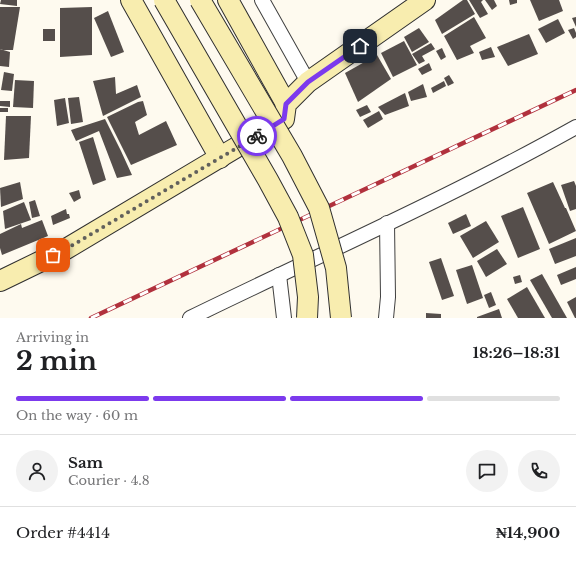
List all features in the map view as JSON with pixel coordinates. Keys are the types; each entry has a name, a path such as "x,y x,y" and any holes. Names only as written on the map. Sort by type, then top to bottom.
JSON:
{"street":[{"path":"130,0 220,158"},
{"path":"164,0 288,217 303,255 308,297 307,318"},
{"path":"200,0 292,156 319,208 336,268 341,318"},
{"path":"0,281 66,249 284,119 286,104 228,0"},
{"path":"262,0 308,82"},
{"path":"286,104 308,82 425,0"},
{"path":"190,318 469,183 539,148 576,127"},
{"path":"386,318 388,297 388,223"},
{"path":"279,275 284,318"}],"building":[{"path":"1,0 17,0 17,6 0,4"},
{"path":"463,0 467,0 475,14 442,34 435,20"},
{"path":"469,0 483,0 481,2 488,14 480,18"},
{"path":"485,0 494,0 497,6 492,10"},
{"path":"509,0 517,0 517,3 510,5"},
{"path":"530,0 559,0 563,11 539,21"},
{"path":"0,7 20,7 13,50 0,49"},
{"path":"92,7 92,55 60,57 60,8"},
{"path":"108,11 124,52 111,57 94,18"},
{"path":"474,17 486,38 470,46 474,53 457,60 444,36"},
{"path":"576,17 576,27 572,18"},
{"path":"558,19 565,33 546,43 538,29"},
{"path":"419,28 429,42 412,52 404,37"},
{"path":"574,28 576,37 573,39 568,30"},
{"path":"43,29 55,29 55,41 43,41"},
{"path":"529,34 538,54 508,66 497,47"},
{"path":"404,41 417,65 393,77 381,53"},
{"path":"431,43 435,49 422,56 425,61 419,64 412,54"},
{"path":"491,47 495,57 482,60 479,52"},
{"path":"442,48 446,57 441,60 436,51"},
{"path":"0,49 10,52 9,67 0,66"},
{"path":"377,55 391,79 358,102 345,73"},
{"path":"429,63 432,70 422,75 418,69"},
{"path":"4,72 14,74 12,91 1,90"},
{"path":"449,75 454,83 448,86 444,78"},
{"path":"115,77 116,94 137,85 141,97 103,116 93,81"},
{"path":"15,80 34,81 33,108 13,107"},
{"path":"444,81 446,86 433,93 431,88"},
{"path":"423,84 427,97 411,101 408,92"},
{"path":"405,93 409,106 385,115 378,107"},
{"path":"79,97 83,122 71,124 68,98"},
{"path":"65,98 69,123 57,126 54,100"},
{"path":"0,101 10,101 10,107 0,106"},
{"path":"143,101 147,115 135,122 139,135 166,121 177,145 131,165 107,117"},
{"path":"367,105 371,112 360,117 356,110"},
{"path":"0,108 8,108 8,112 0,112"},
{"path":"379,111 383,119 368,128 363,120"},
{"path":"6,116 31,116 29,158 4,160"},
{"path":"105,119 132,175 117,178 99,131 76,141 71,130"},
{"path":"93,137 106,180 93,185 79,142"},
{"path":"574,181 576,186 576,209 570,211 561,185"},
{"path":"20,182 23,199 1,207 0,188"},
{"path":"553,182 576,231 549,244 527,193"},
{"path":"79,190 81,198 74,202 69,193"},
{"path":"35,200 40,216 32,218 29,202"},
{"path":"24,202 31,220 5,229 3,211"},
{"path":"523,207 540,249 518,258 501,216"},
{"path":"66,209 70,218 53,225 51,216"},
{"path":"466,214 471,226 453,234 448,223"},
{"path":"42,220 48,236 2,255 0,248 0,234 21,224 22,228"},
{"path":"486,221 499,242 473,258 460,236"},
{"path":"576,238 576,256 555,264 549,249"},
{"path":"497,249 507,264 486,277 477,261"},
{"path":"441,258 454,296 442,300 429,262"},
{"path":"472,265 483,298 467,304 456,270"},
{"path":"576,267 576,279 561,285 557,275"},
{"path":"542,274 567,318 552,318 530,280"},
{"path":"520,275 522,282 515,284 513,277"},
{"path":"527,287 545,318 518,318 507,299"},
{"path":"491,292 496,305 489,308 484,295"},
{"path":"576,297 576,318 575,318 567,302"},
{"path":"499,309 502,318 477,318 477,317"},
{"path":"426,313 441,314 441,318 426,318"}],"railway":[{"path":"91,318 576,90"}],"way so far":[{"path":"53,255 66,249 257,136"}],"route":[{"path":"257,136 284,119 286,104 308,82 360,46"}]}
